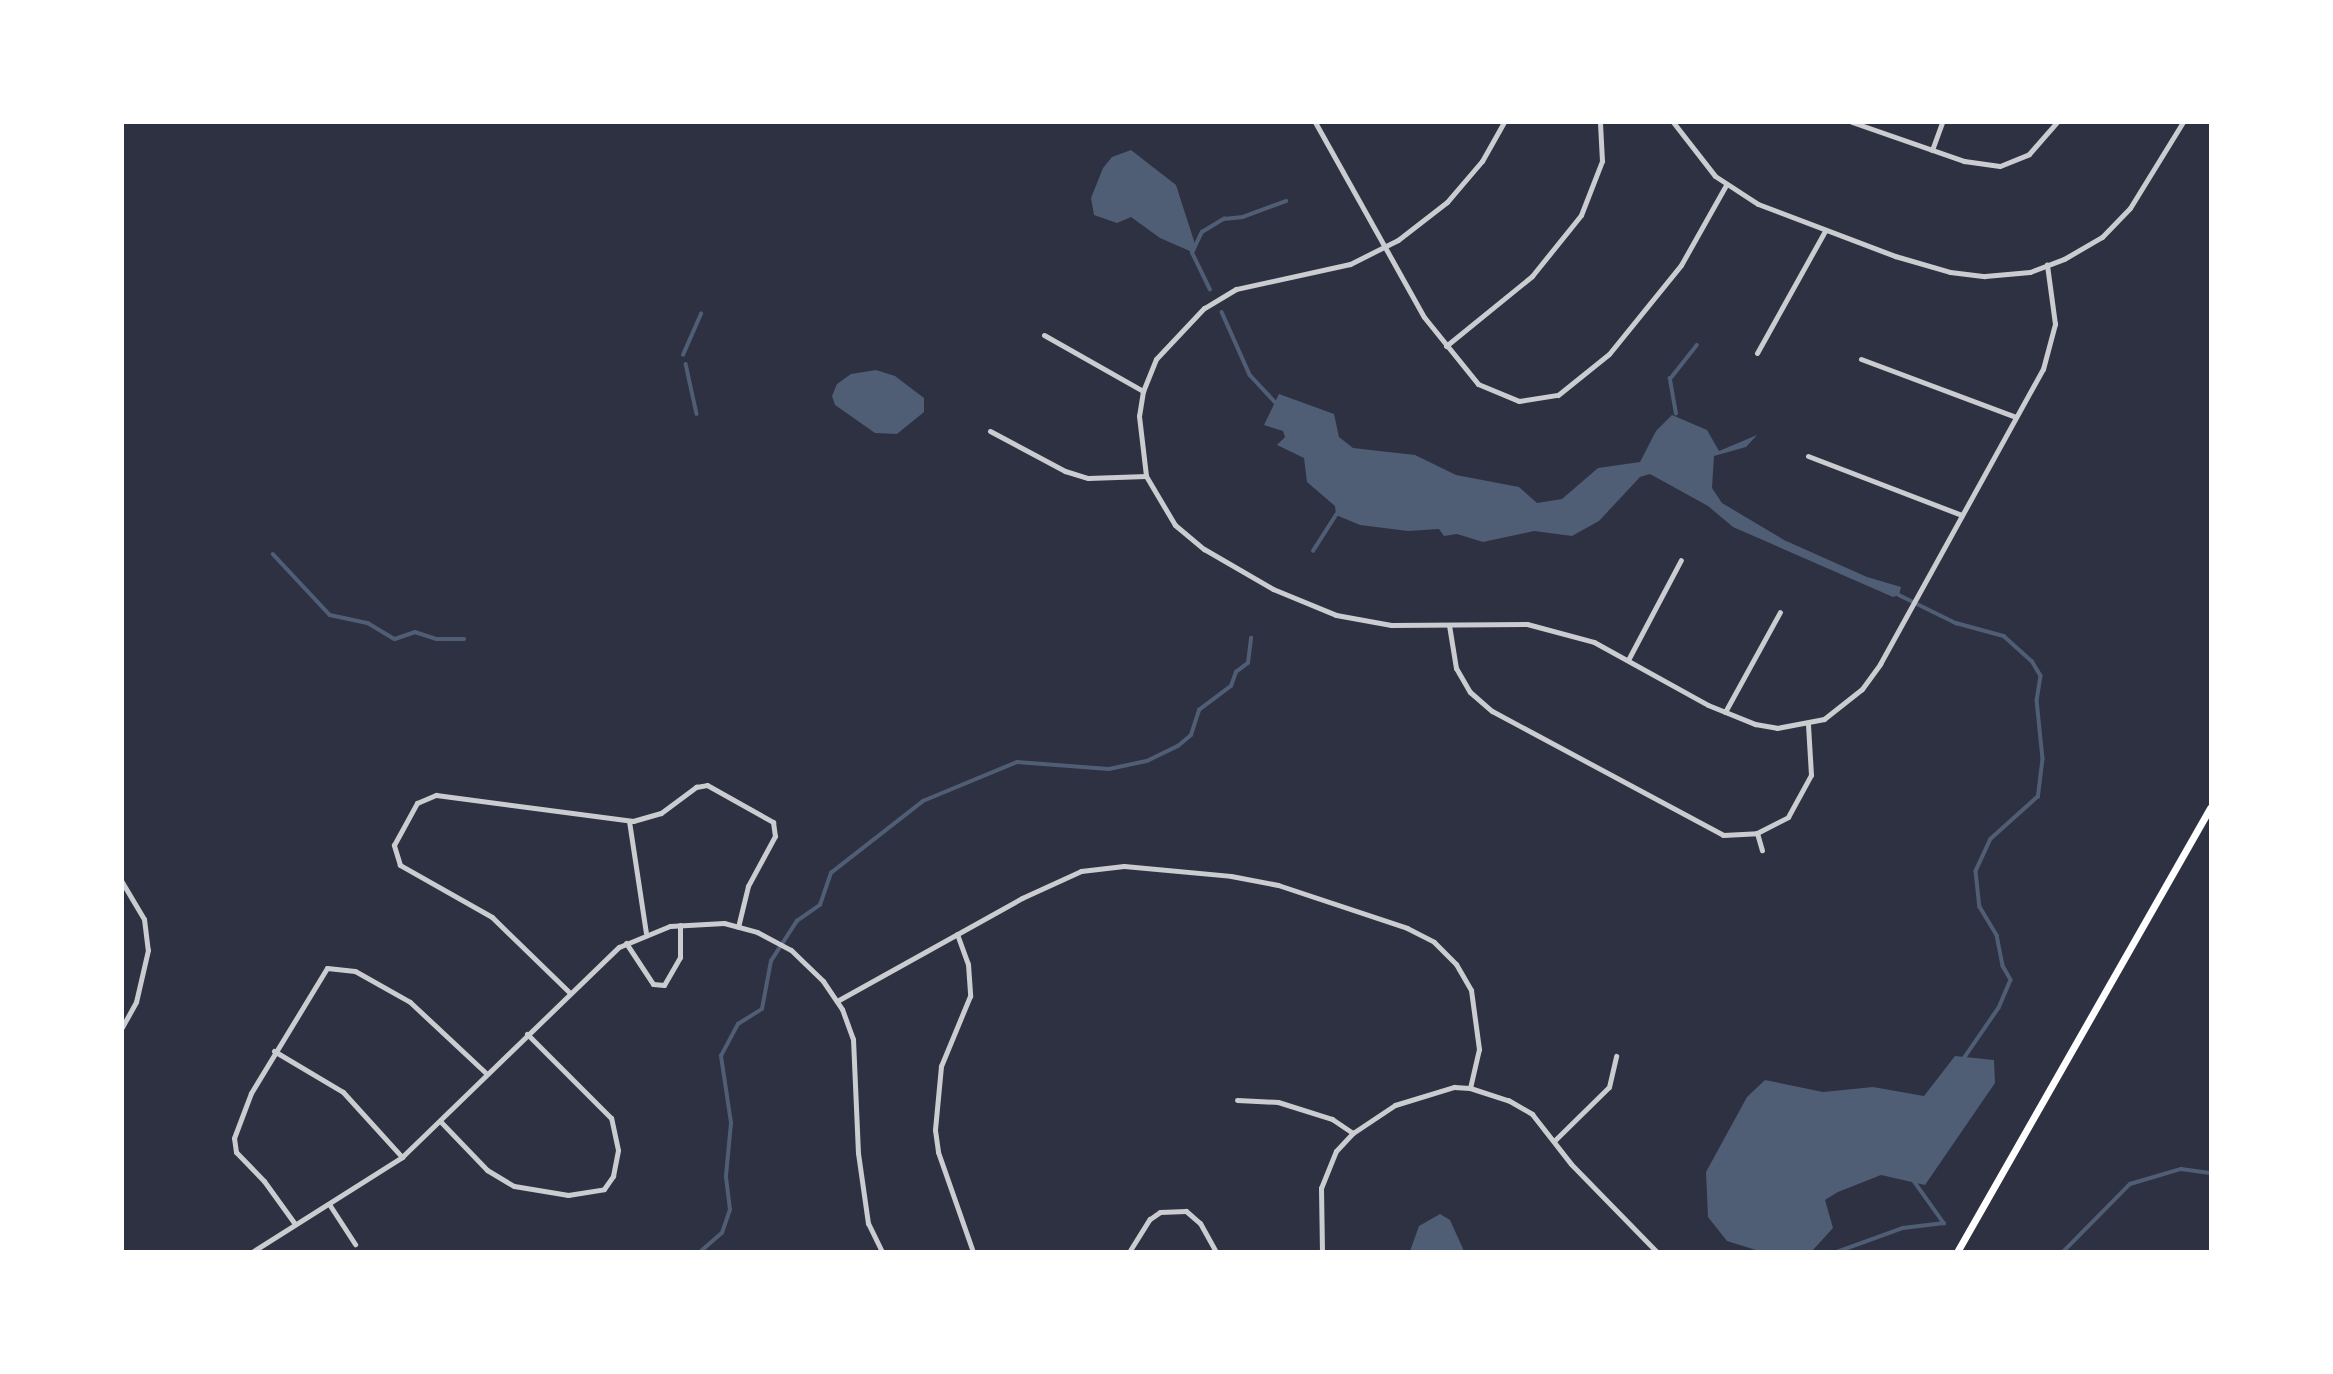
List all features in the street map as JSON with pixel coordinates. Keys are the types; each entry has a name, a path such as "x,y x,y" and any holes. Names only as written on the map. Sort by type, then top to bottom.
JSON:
{"main road":[{"path":"1957,1251 2210,807"}],"street":[{"path":"1315,122 1384,248 1446,346 1489,392 1519,401 1559,395 1583,380 1654,303 1726,185"},
{"path":"1504,122 1482,161 1447,201 1384,248 1328,271 1264,280 1228,293 1170,340 1143,391 1139,415 1146,476 1175,525 1204,549 1282,593 1336,615 1391,625 1527,624 1581,638 1725,712 1777,728 1824,719 1862,689 2043,369 2051,343 2054,296 2047,265"},
{"path":"1446,346 1532,276 1581,215 1602,161 1600,122"},
{"path":"1674,122 1726,185 1758,204 1825,231 1950,272 1984,276 2047,265 2102,237 2130,208 2183,122"},
{"path":"1852,122 1932,150 2000,166 2024,156 2043,142 2057,122"},
{"path":"1932,150 1942,122"},
{"path":"1757,353 1825,231"},
{"path":"1044,335 1143,391"},
{"path":"1861,359 2017,417"},
{"path":"990,430 1076,474 1112,479 1146,476"},
{"path":"1808,456 1962,515"},
{"path":"1628,660 1681,560"},
{"path":"1725,712 1780,612"},
{"path":"1450,625 1456,667 1470,692 1492,711 1709,831 1723,835 1757,833 1788,817 1802,797 1811,775 1808,724"},
{"path":"569,992 492,917 400,865 394,845 417,803 426,796 629,821 661,813 696,787 707,785 773,821 775,836 748,886 738,927"},
{"path":"629,821 646,933"},
{"path":"1757,833 1762,850"},
{"path":"837,1001 1057,882 1101,867 1180,870 1278,885 1407,928 1434,942 1456,964 1471,990 1479,1022 1479,1049 1470,1088"},
{"path":"122,882 144,919 148,950 136,1002 122,1027"},
{"path":"626,943 653,984 664,985 680,957 680,925"},
{"path":"252,1251 402,1157 569,992 626,943 646,933 680,925 738,927 792,950 837,1001 853,1039 862,1188 868,1223 878,1250"},
{"path":"957,934 968,964 970,996 941,1066 936,1130 938,1152 973,1251"},
{"path":"295,1224 264,1181 241,1160 235,1145 236,1127 274,1051 318,976 327,968 340,967 421,1010 487,1074"},
{"path":"440,1121 487,1170 513,1186 568,1195 604,1189 613,1176 618,1150 611,1118 527,1034"},
{"path":"274,1051 343,1092 402,1157"},
{"path":"1554,1141 1609,1087 1616,1056"},
{"path":"1322,1251 1321,1188 1336,1151 1353,1133 1421,1094 1470,1088 1532,1114 1657,1251"},
{"path":"1237,1100 1278,1102 1332,1119 1353,1133"},
{"path":"329,1203 355,1244"},
{"path":"1129,1251 1150,1219 1160,1212 1186,1211 1200,1223 1216,1251"}],"water":[{"path":"1131,150 1176,185 1195,244 1192,252 1160,238 1131,217 1117,223 1094,215 1091,198 1103,168 1112,157"},
{"path":"876,370 895,376 924,398 924,412 897,434 875,433 835,405 832,396 837,384 851,374"},
{"path":"1279,394 1334,414 1339,437 1353,448 1415,455 1456,475 1519,487 1537,503 1562,499 1598,468 1640,462 1656,431 1672,415 1707,430 1719,451 1757,435 1746,447 1714,456 1712,488 1722,503 1784,540 1867,577 1901,587 1899,595 1893,597 1733,527 1708,506 1650,474 1640,477 1599,521 1572,536 1534,531 1483,542 1457,534 1444,536 1439,529 1408,531 1360,525 1336,515 1335,506 1307,482 1304,458 1277,445 1285,437 1283,431 1264,425"},
{"path":"1955,1056 1994,1060 1995,1083 1925,1185 1881,1175 1838,1192 1825,1200 1833,1228 1812,1251 1759,1251 1727,1241 1708,1217 1706,1172 1747,1097 1765,1080 1823,1092 1873,1087 1924,1096"},
{"path":"1440,1214 1450,1220 1464,1251 1410,1251 1419,1226"}],"waterway":[{"path":"1210,290 1192,253 1202,232 1224,219 1243,217 1286,201"},
{"path":"1222,312 1250,375 1277,404"},
{"path":"683,355 701,314"},
{"path":"1676,414 1670,379 1697,345"},
{"path":"686,364 697,414"},
{"path":"1313,551 1336,515"},
{"path":"273,554 330,615 368,623 395,639 415,632 436,639 464,639"},
{"path":"1899,595 1956,623 2004,636 2032,661 2041,676 2037,700 2043,759 2038,797 1991,839 1976,871 1980,907 1997,935 2003,966 2011,980 1999,1008 1964,1059"},
{"path":"700,1252 722,1233 730,1210 726,1176 731,1123 721,1056 738,1024 762,1009 771,961 797,921 820,905 831,873 923,801 1017,762 1109,769 1147,761 1178,746 1191,735 1199,710 1231,686 1236,672 1248,663 1251,638"},
{"path":"2063,1252 2130,1184 2181,1169 2210,1173"},
{"path":"1914,1181 1944,1223"},
{"path":"1837,1252 1903,1228 1944,1223"},
{"path":"2010,1252 2032,1252"}]}
